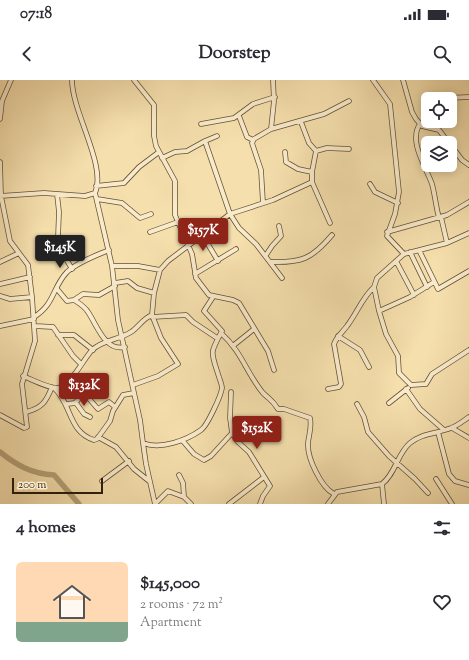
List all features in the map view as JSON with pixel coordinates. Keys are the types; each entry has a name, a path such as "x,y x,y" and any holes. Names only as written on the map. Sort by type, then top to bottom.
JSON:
{"street":[{"path":"0,119 2,101 11,80"},
{"path":"72,80 75,105 93,155 96,186 95,193 109,250 115,284 118,315 133,385 149,481 155,504"},
{"path":"134,80 154,104 154,136 159,152 175,181 174,209 192,254 195,274 207,293 212,297 236,301 243,309 268,351 274,370"},
{"path":"271,129 275,97 273,80"},
{"path":"372,80 390,104 399,192 398,203 387,232 388,239 404,254"},
{"path":"403,80 412,112 420,124 439,130 444,136"},
{"path":"201,124 238,116 253,104 275,97"},
{"path":"457,98 469,97"},
{"path":"253,140 271,129 324,114 349,101"},
{"path":"238,116 247,137 253,140"},
{"path":"300,122 309,143 316,151"},
{"path":"420,124 417,129 416,140 432,186 447,244"},
{"path":"162,158 178,151 187,151 217,136"},
{"path":"253,140 253,146 261,170 264,203"},
{"path":"205,141 230,214 238,228 266,255 282,278"},
{"path":"316,151 327,148 349,149"},
{"path":"316,151 312,172 312,182 330,223"},
{"path":"96,186 124,183 139,167 159,152"},
{"path":"284,152 286,162 298,169 312,172"},
{"path":"457,153 462,160 469,165"},
{"path":"0,162 1,196 10,241 28,265 35,326 35,341 23,376 22,393 27,426 24,428 0,416"},
{"path":"133,385 158,376 178,364 163,343 152,316 154,293 160,270 168,261 203,236 230,214 264,203 312,182"},
{"path":"370,184 375,192 398,203"},
{"path":"1,196 44,193 84,196 95,193"},
{"path":"56,194 59,212 58,237 62,252 72,269"},
{"path":"97,199 122,203 140,218 151,214"},
{"path":"387,232 440,217 469,202"},
{"path":"150,232 178,222"},
{"path":"266,255 281,236 279,226"},
{"path":"328,389 339,387 341,384 334,344 366,295 374,287 377,278 404,254 447,244 469,233"},
{"path":"271,262 291,263 303,259 320,248 332,235"},
{"path":"203,236 218,261"},
{"path":"195,274 236,249"},
{"path":"0,325 34,318 48,305 66,274 72,269 109,250"},
{"path":"419,250 434,282 439,289 469,271"},
{"path":"410,252 427,287"},
{"path":"0,262 19,253"},
{"path":"396,261 414,295"},
{"path":"112,266 138,266 160,270"},
{"path":"0,284 30,277"},
{"path":"57,288 67,301 74,300 83,294 100,295 115,284 128,281 137,288 154,293"},
{"path":"379,310 414,295 434,282"},
{"path":"374,287 386,334 398,356 399,373 411,385"},
{"path":"0,296 10,299 32,297"},
{"path":"212,297 204,311 221,328 221,333 234,345 263,392 272,399 278,409 284,409 310,418 311,429 308,444 310,459 328,489 334,494"},
{"path":"74,300 87,311 105,341 116,348 125,347"},
{"path":"26,412 35,410 45,404 53,388 64,385 93,350 105,341 131,332 145,317 186,315 193,322 217,338"},
{"path":"35,326 53,327 73,356 81,364"},
{"path":"234,345 254,329"},
{"path":"143,443 150,445 182,440 204,426 222,389 212,356 217,338 221,333"},
{"path":"58,335 74,335 93,350"},
{"path":"338,336 360,350 369,367"},
{"path":"389,403 411,385 426,384 432,374 469,350"},
{"path":"23,376 53,388 62,396 67,404 72,423 80,433 94,440 110,421 115,407 125,394 134,393"},
{"path":"71,378 98,409 109,402 115,407"},
{"path":"76,384 78,400 76,402"},
{"path":"406,389 420,409 444,430"},
{"path":"231,392 230,418 232,433 238,442 249,452 270,486 263,496 260,504"},
{"path":"67,404 76,402"},
{"path":"76,402 84,414 90,417"},
{"path":"357,404 364,417 368,432 397,464 415,479 428,493"},
{"path":"328,504 334,494 382,484 397,464 402,451 414,440 422,435 452,428 469,417"},
{"path":"452,428 469,438"},
{"path":"438,432 449,474 455,481 469,485"},
{"path":"182,440 194,454 204,460 211,456 232,433"},
{"path":"98,437 116,447 134,469 149,481"},
{"path":"102,481 129,462"},
{"path":"179,475 183,485 184,497"},
{"path":"229,504 264,477"},
{"path":"436,479 452,504"},
{"path":"382,484 384,504"},
{"path":"155,504 168,491 184,497 191,504"}],"waterway":[{"path":"0,452 12,461 31,471 54,475 79,504"}]}
